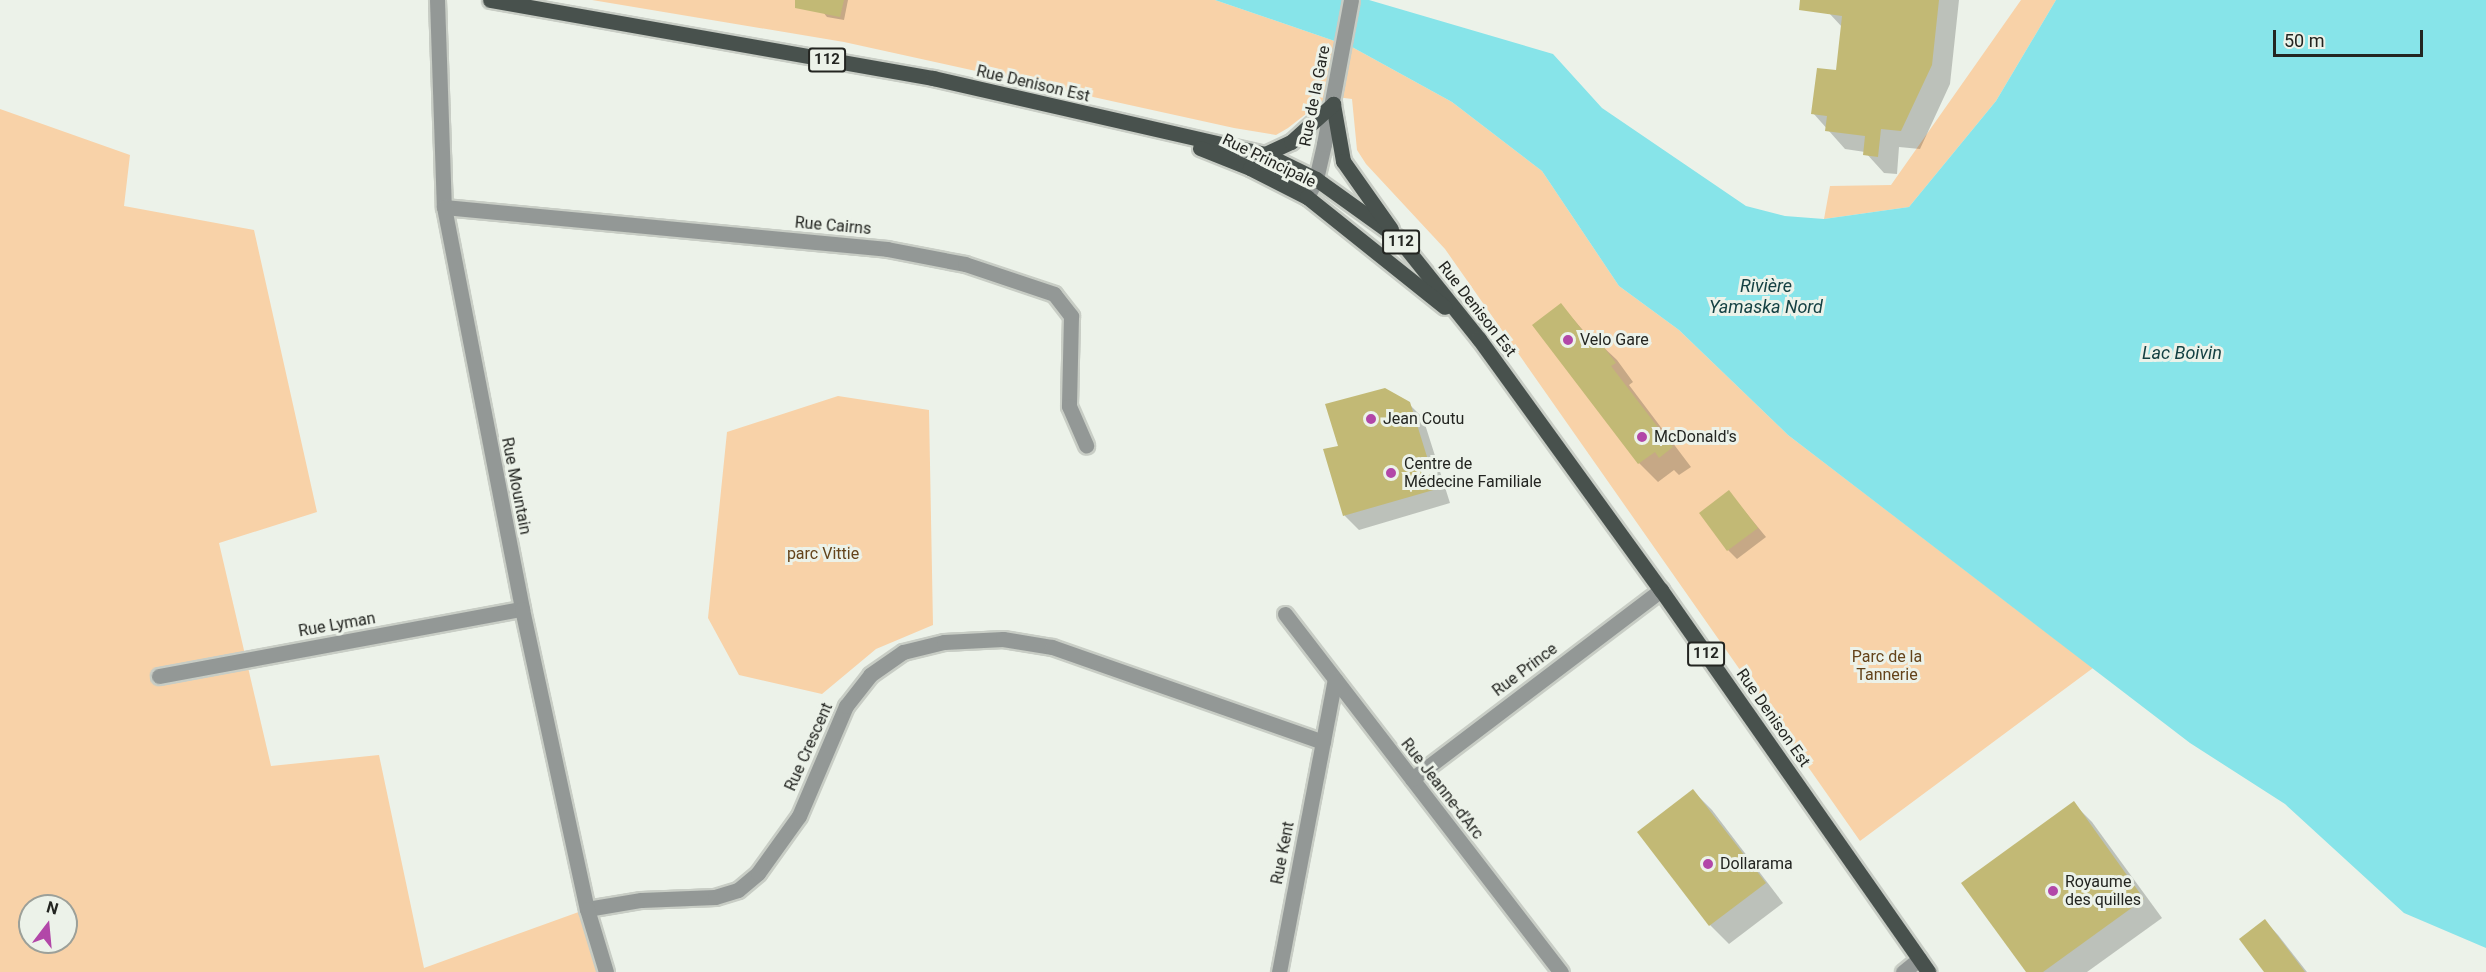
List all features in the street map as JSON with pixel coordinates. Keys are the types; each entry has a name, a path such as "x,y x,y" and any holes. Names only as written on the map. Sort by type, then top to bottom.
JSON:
{"main road":[{"name":"Rue Denison Est","path":"490,0 933,78 1264,154 1316,179 1398,238 1467,325 1661,590 1924,966"},
{"path":"1264,154 1291,142 1333,104"},
{"path":"1333,104 1343,161 1398,238"},
{"name":"Rue Principale","path":"1161,132 1250,168 1307,197 1467,325"}],"street":[{"name":"Rue Mountain","path":"437,0 444,207 522,609 587,909 606,972"},
{"name":"Rue de la Gare","path":"1307,197 1316,179 1333,104 1351,0"},
{"name":"Rue Cairns","path":"444,207 887,249 965,264 1054,294 1071,316 1069,406 1086,445"},
{"name":"Rue Prince","path":"1412,779 1661,590"},
{"name":"Rue Lyman","path":"159,676 522,609"},
{"path":"1285,614 1335,679 1323,742"},
{"name":"Rue Crescent","path":"587,909 641,900 715,897 738,890 758,873 799,816 846,706 870,675 903,652 944,642 1003,639 1052,647 1323,742"},
{"name":"Rue Jeanne-d'Arc","path":"1335,679 1560,972"},
{"name":"Rue Kent","path":"1279,972 1323,742"},
{"path":"1903,972 1924,966"}],"green space":[{"name":"Parc de la Tannerie","path":"592,0 1215,0 1352,47 1452,102 1542,171 1619,286 1679,330 1788,435 2093,668 1860,841 1445,249 1366,164 1357,150 1352,99 1329,96 1276,135 1234,128 844,42"},
{"path":"2021,0 2056,0 1996,101 1909,207 1824,219 1830,186 1891,185"},
{"path":"0,109 130,155 124,206 254,230 317,512 219,543 271,766 379,755 424,968 587,909 607,972 0,972"},
{"name":"parc Vittie","path":"838,396 929,410 933,625 876,649 822,694 739,675 708,618 727,432"}],"water":[{"name":"Lac Boivin","path":"1215,0 1369,0 1553,54 1602,108 1746,206 1785,216 1824,219 1909,207 1996,101 2056,0 2486,0 2486,948 2404,913 2285,804 2190,743 1788,435 1679,330 1619,286 1542,171 1452,102 1352,47"}],"building":[{"path":"795,0 844,0 840,17 795,8"},
{"path":"1800,0 1939,0 1932,65 1901,131 1881,129 1878,157 1863,155 1865,136 1825,131 1827,116 1811,114 1817,68 1836,70 1842,16 1799,10"},
{"path":"1561,303 1593,344 1598,340 1616,363 1611,366 1673,447 1659,458 1655,452 1638,464 1532,325"},
{"path":"1385,388 1410,402 1437,489 1343,516 1323,449 1338,446 1325,404"},
{"path":"1729,490 1758,528 1727,551 1699,513"},
{"path":"1693,789 1766,883 1709,926 1637,832"},
{"name":"Royaume des quilles","path":"2074,801 2144,899 2043,972 2026,972 1961,883"},
{"path":"2265,919 2305,972 2264,972 2239,939"}],"place":[{"name":"Velo Gare","path":"1568,340"},
{"name":"Jean Coutu","path":"1371,419"},
{"name":"McDonald's","path":"1642,437"},
{"name":"Centre de Médecine Familiale","path":"1391,473"},
{"name":"Dollarama","path":"1708,864"},
{"name":"Royaume des quilles","path":"2053,891"}],"water label":[{"name":"Rivière Yamaska Nord","path":"1766,297"}]}
